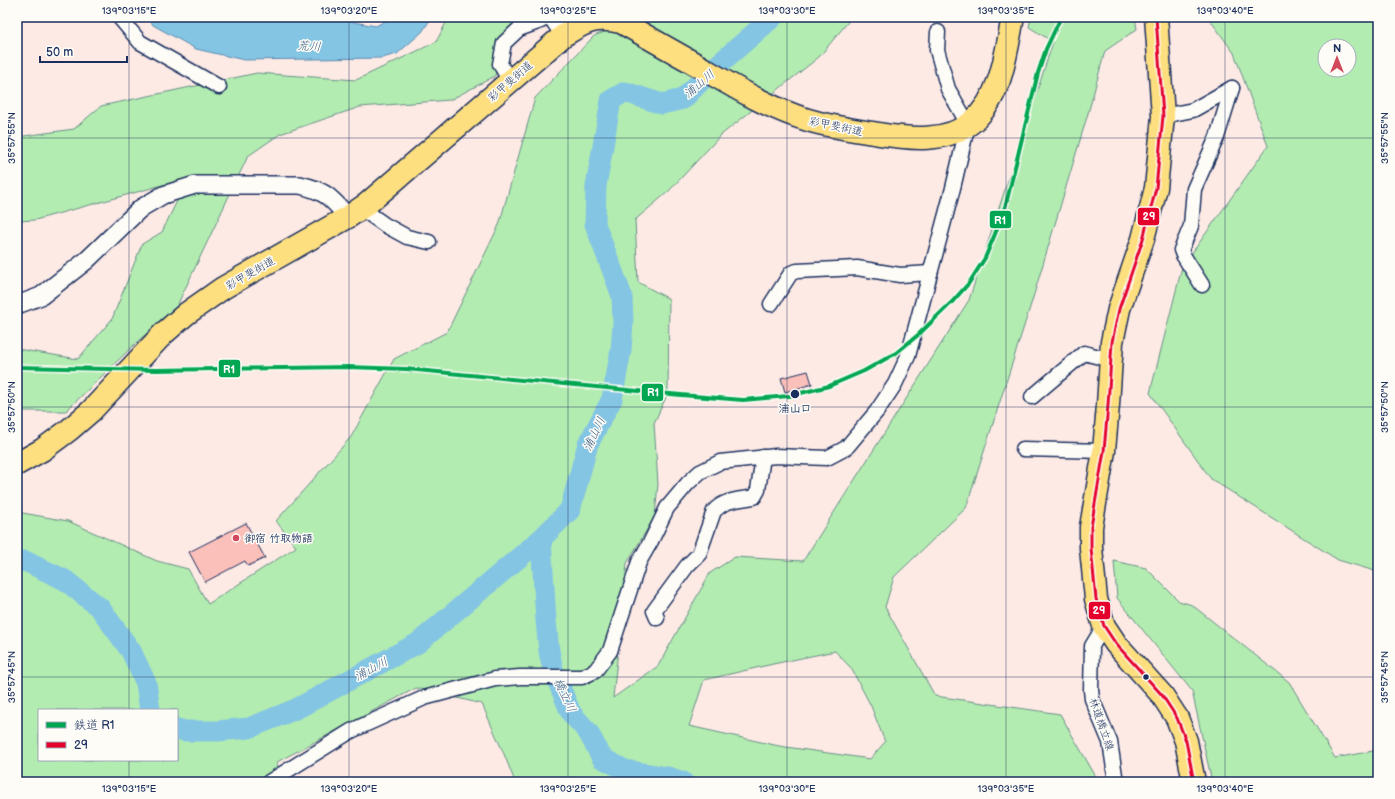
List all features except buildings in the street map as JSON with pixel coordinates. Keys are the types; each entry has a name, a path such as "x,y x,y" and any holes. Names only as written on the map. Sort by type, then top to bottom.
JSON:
{"main road":[{"name":"彩甲斐街道","path":"17,464 42,450 91,411 163,334 186,314 206,299 354,213 564,35 584,22 610,19 621,22 747,95 808,120 892,136 915,138 939,136 960,130 972,122 984,110 1001,76 1013,17"},
{"path":"1156,17 1163,116 1156,188 1143,239 1119,309 1112,342 1104,451 1091,527 1091,548 1096,599 1104,626 1116,644 1162,695 1177,718 1186,742 1194,782"}],"street":[{"path":"119,17 140,42 218,87"},
{"path":"510,81 500,64 504,43 519,29 546,19 564,35"},
{"path":"269,782 351,731 424,698 495,679 520,677 582,677 595,671 610,651 639,562 667,508 688,483 700,472 720,462 763,457 776,456 827,458 846,448 877,411 895,384 908,356 968,124 948,89 937,50 938,32"},
{"path":"1163,116 1193,110 1232,88 1217,137 1194,189 1191,226 1181,250 1202,285"},
{"path":"17,305 41,296 87,260 141,208 163,195 195,185 300,185 314,188 326,193 333,200 354,213 385,225 407,237 429,242"},
{"path":"772,304 791,273 797,271 857,268 900,275 930,273"},
{"path":"1032,397 1084,353 1111,360"},
{"path":"1023,449 1104,451"},
{"path":"657,618 654,611 659,603 688,566 700,554 714,511 719,506 729,501 754,497 758,490 763,457"},
{"name":"林道橋立線","path":"1104,626 1092,646 1091,690 1092,699 1110,742 1116,782"}],"green space":[{"path":"449,17 534,17 499,57 495,76 450,100 360,107 280,134 248,156 175,310 139,340 66,411 17,411 17,349 78,359 112,319 142,244 162,232 188,178 35,220 17,221 17,137 74,129 101,106 257,73 356,80 436,42"},
{"path":"641,17 852,17 819,57 721,135 669,191 635,220 638,282 669,299 668,393 654,423 658,484 655,516 627,563 613,698 658,666 710,573 735,557 803,561 969,300 1053,42 1029,27 1031,17 1135,17 1137,29 1105,51 1032,301 966,508 894,577 885,607 935,696 1060,714 1099,782 515,782 482,704 416,688 277,762 279,772 254,782 17,782 17,512 68,521 157,561 188,569 208,604 296,547 276,521 351,437 394,359 447,332 499,225 535,98 594,36","holes":["835,651 851,668 871,706 885,742 870,759 779,746 689,726 704,680"]},
{"path":"1208,17 1378,17 1378,572 1338,560 1211,479 1150,393 1182,267 1268,146 1234,53"},
{"path":"1114,561 1146,568 1179,601 1192,605 1289,682 1335,758 1378,750 1378,782 1212,782 1192,691 1117,598"}],"water":[{"name":"荒川","path":"148,17 326,17 376,26 392,17 432,17 422,32 397,54 382,58 244,60 196,49 153,25"}],"waterway":[{"name":"浦山川","path":"178,729 185,731 218,731 249,728 296,709 418,643 541,539 570,510 588,444 612,399 621,350 623,323 622,296 595,224 596,186 611,100 625,92 662,104 683,99 712,70 773,17"},
{"name":"橋立川","path":"541,539 549,651 553,670 571,713 588,732 602,758 625,770 668,777 683,782"},
{"name":"浦山川","path":"17,562 25,561 65,580 100,608 131,651 146,683 150,709"}],"rail line":[{"name":"R1","path":"17,367 156,370 348,367 406,369 743,400 789,396 829,386 864,371 896,353 918,335 969,283 985,258 1006,204 1038,73 1046,49 1061,17"}],"transit line":[{"name":"29","path":"1156,17 1163,116 1156,188 1143,239 1119,309 1112,342 1104,451 1091,527 1091,548 1096,599 1104,626 1116,644 1162,695 1177,718 1186,741 1194,782"}],"place":[{"name":"浦山口","path":"795,394"},
{"name":"御宿 竹取物語","path":"236,538"}]}
